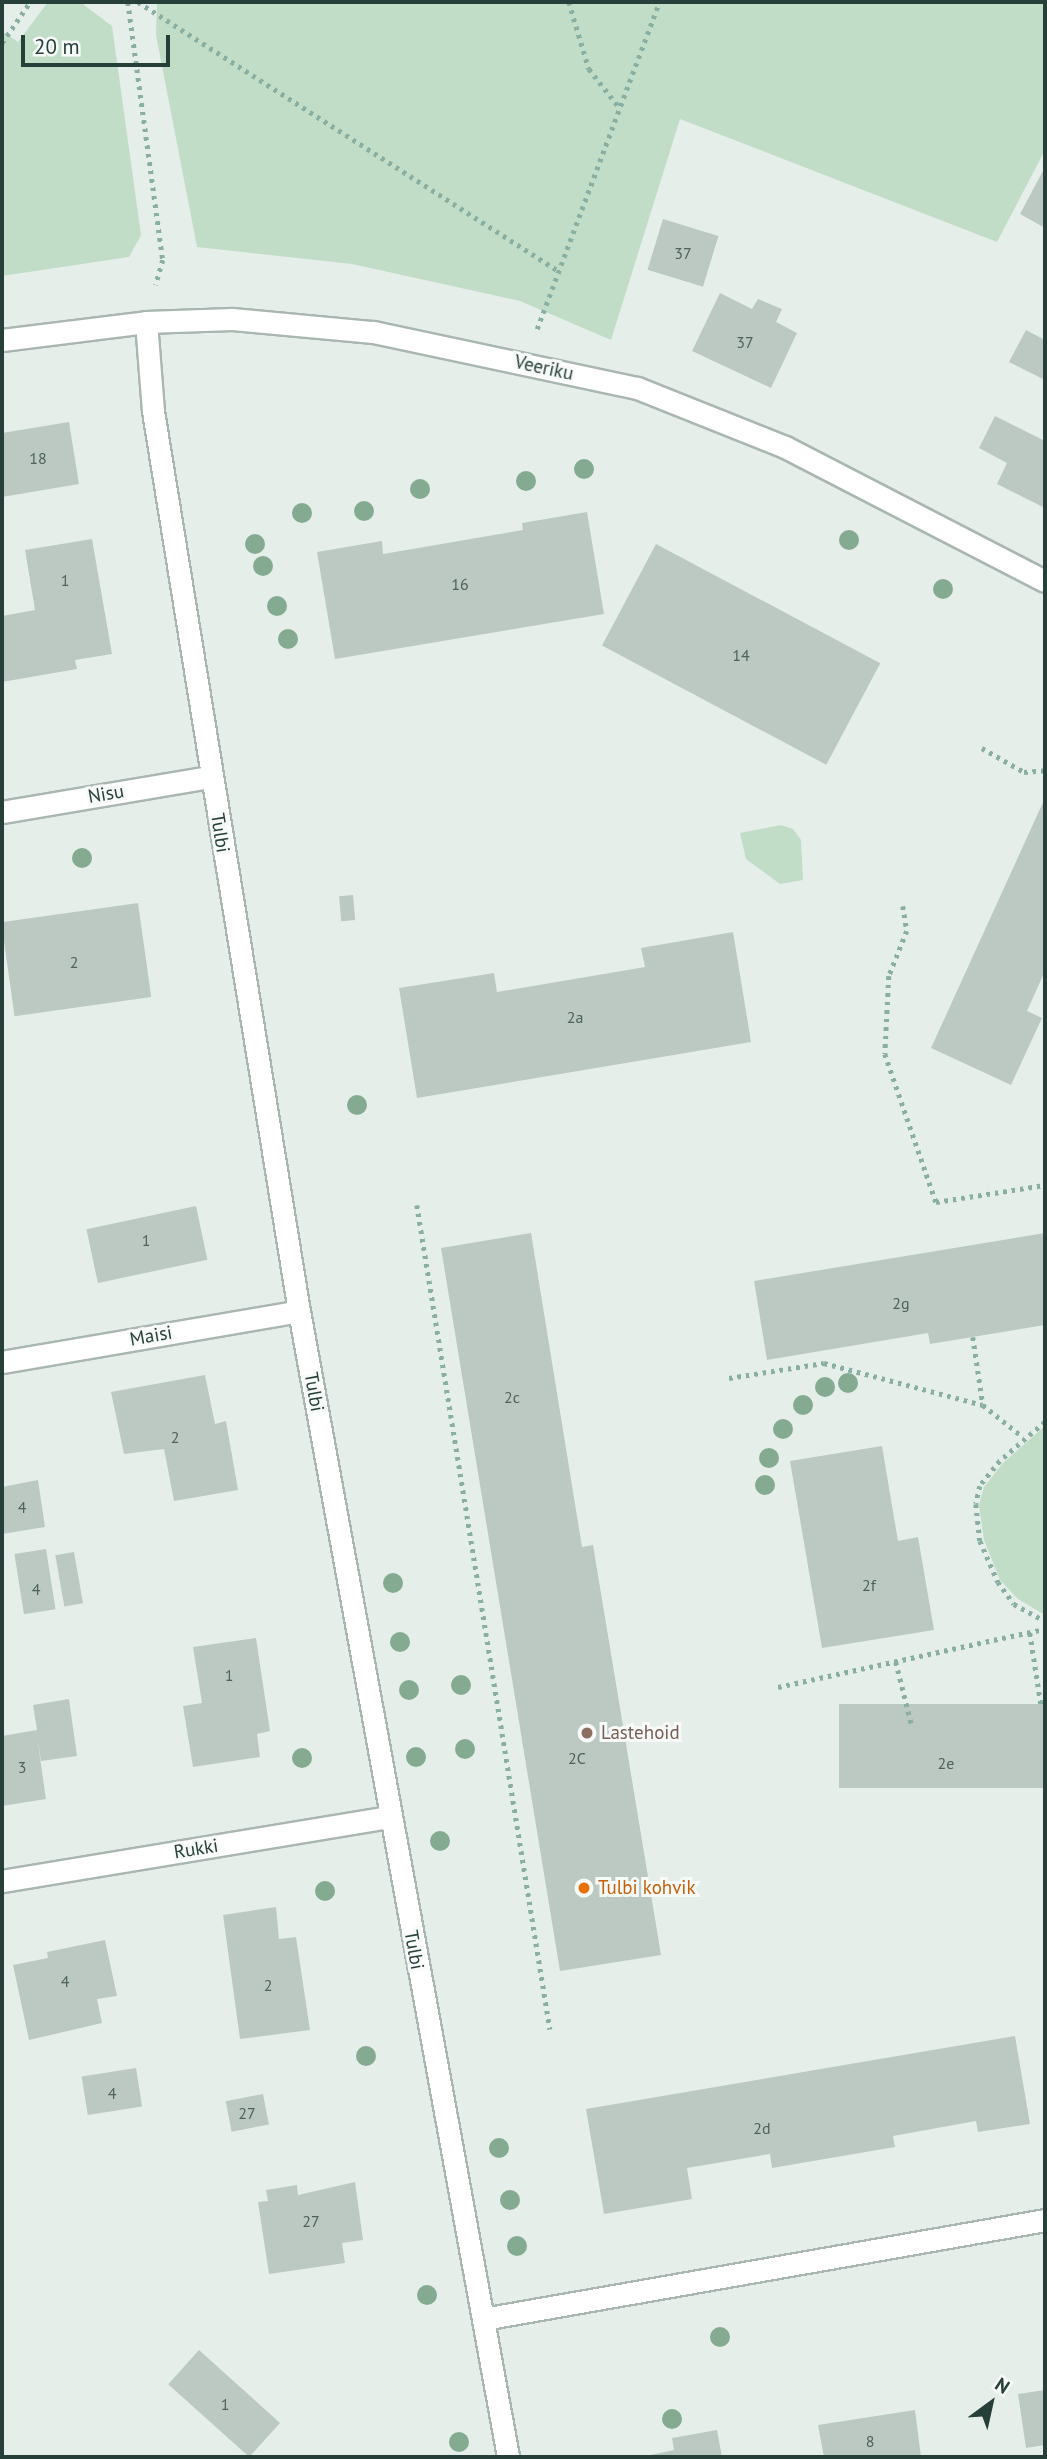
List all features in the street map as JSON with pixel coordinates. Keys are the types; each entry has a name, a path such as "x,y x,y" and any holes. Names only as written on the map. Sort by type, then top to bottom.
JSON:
{"street":[{"name":"Veeriku","path":"2,340 146,322 232,320 373,332 637,388 785,447 1045,581"},
{"name":"Tulbi","path":"146,322 153,411 299,1311 508,2457"},
{"name":"Nisu","path":"2,812 211,777"},
{"name":"Maisi","path":"2,1362 299,1311"},
{"name":"Rukki","path":"2,1881 390,1817"},
{"path":"483,2319 1045,2220"}],"path":[{"path":"2,43 30,2"},
{"path":"128,2 163,260 146,322"},
{"path":"138,2 559,271"},
{"path":"569,2 589,69 620,108"},
{"path":"524,364 659,2"},
{"path":"982,748 1024,772 1045,770"},
{"path":"903,906 907,931 889,976 885,1054 936,1202 1045,1185"},
{"path":"417,1205 550,2029"},
{"path":"973,1337 983,1405"},
{"path":"729,1378 824,1363 983,1405 1023,1437"},
{"path":"1045,1422 1023,1437 981,1486 976,1523 998,1582 1014,1604 1045,1621"},
{"path":"778,1687 1045,1629"},
{"path":"1030,1633 1041,1704"},
{"path":"895,1662 912,1726"}],"green space":[{"path":"48,2 80,2 112,26 141,235 129,257 2,276 2,31 18,42"},
{"path":"157,2 1045,2 1045,150 997,242 680,119 611,340 520,301 352,264 197,247 156,35"},
{"path":"781,825 793,829 801,840 803,880 780,884 746,859 740,833"},
{"path":"1045,1426 1045,1615 1018,1599 1000,1580 984,1540 979,1505 984,1487 1003,1463"}],"building":[{"path":"1045,167 1045,228 1020,214"},
{"path":"663,219 718,236 703,287 648,270"},
{"path":"720,293 752,309 758,299 782,309 776,322 797,333 771,388 692,351"},
{"path":"1026,330 1045,340 1045,380 1009,362"},
{"path":"995,416 1043,440 1045,435 1045,508 997,484 1007,463 979,448"},
{"path":"69,422 79,484 2,497 2,433"},
{"path":"587,512 604,614 335,659 317,552 382,541 383,554 523,530 522,523"},
{"path":"92,539 112,654 75,660 77,669 2,682 2,616 35,610 25,550"},
{"path":"656,544 880,663 826,765 602,646"},
{"path":"1045,798 1045,971 1027,1011 1042,1018 1011,1085 931,1048"},
{"path":"353,895 355,920 341,921 339,896"},
{"path":"138,903 151,997 15,1016 2,922"},
{"path":"733,932 751,1042 417,1098 399,988 494,973 497,992 645,967 641,948"},
{"path":"196,1206 207,1260 98,1283 86,1229"},
{"path":"531,1233 582,1547 593,1545 661,1955 560,1971 441,1248"},
{"path":"1045,1233 1045,1325 930,1344 928,1333 767,1360 754,1281"},
{"path":"205,1375 215,1424 226,1421 238,1490 174,1501 164,1449 124,1454 111,1392"},
{"path":"882,1446 898,1541 918,1537 934,1630 822,1648 790,1461"},
{"path":"38,1480 45,1527 2,1534 2,1487"},
{"path":"46,1549 56,1609 24,1614 14,1554"},
{"path":"74,1552 83,1603 64,1607 55,1555"},
{"path":"256,1638 270,1731 257,1734 260,1757 193,1767 183,1706 202,1703 193,1647"},
{"path":"69,1699 77,1756 41,1761 37,1737 46,1799 2,1806 2,1736 37,1730 33,1705"},
{"path":"839,1704 1045,1704 1045,1788 839,1788"},
{"path":"276,1907 279,1939 296,1937 310,2030 240,2039 223,1915"},
{"path":"105,1940 117,1996 97,1999 102,2023 29,2040 13,1965 48,1958 47,1952"},
{"path":"1015,2036 1030,2124 978,2132 976,2121 893,2136 895,2147 772,2168 770,2154 687,2168 692,2199 604,2214 586,2109"},
{"path":"136,2068 142,2107 88,2115 82,2077"},
{"path":"263,2094 269,2124 232,2132 226,2101"},
{"path":"355,2182 363,2240 342,2243 345,2263 269,2274 258,2202 268,2201 266,2190 297,2185 298,2195"},
{"path":"199,2350 280,2423 249,2457 168,2384"},
{"path":"1045,2390 1045,2445 1026,2448 1018,2394"},
{"path":"915,2410 921,2457 824,2457 818,2425"},
{"path":"717,2430 722,2457 641,2457 674,2450 672,2438"}],"place":[{"name":"Lastehoid","path":"587,1733"},
{"name":"Tulbi kohvik","path":"584,1888"}]}
